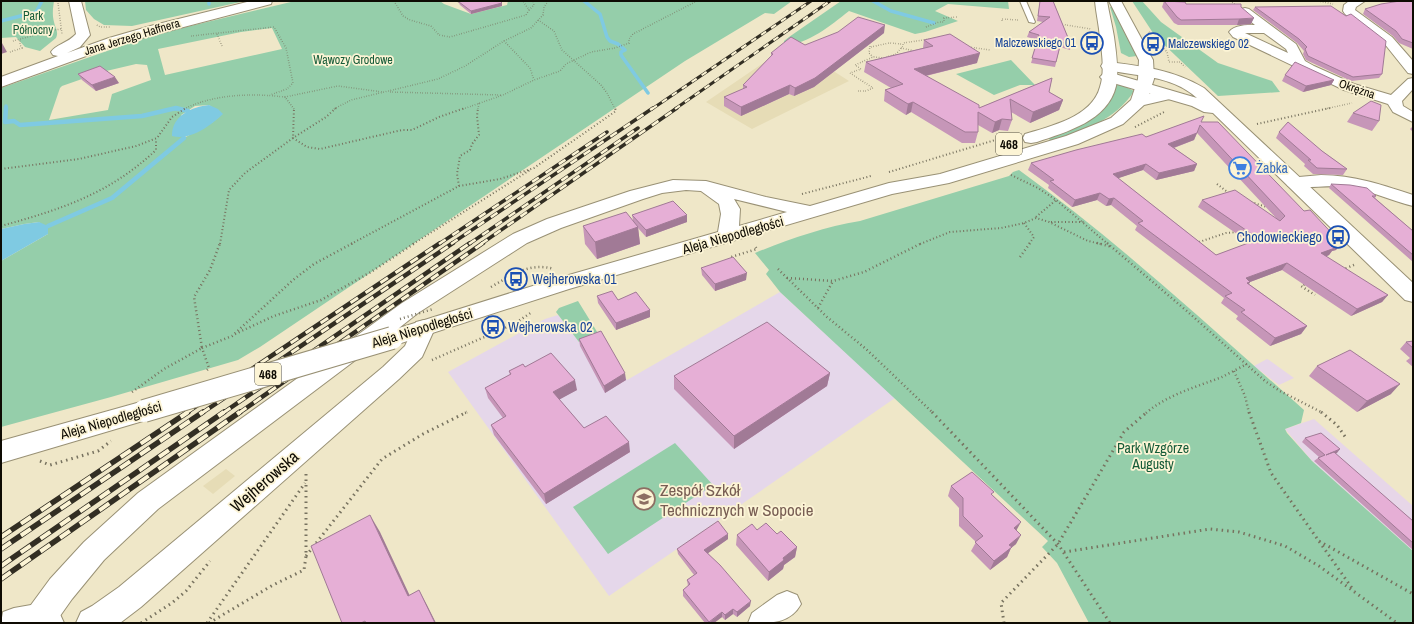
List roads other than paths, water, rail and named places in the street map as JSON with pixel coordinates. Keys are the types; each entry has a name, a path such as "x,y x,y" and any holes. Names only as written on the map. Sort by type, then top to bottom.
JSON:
{"main road":[{"path":"1,73 32,63 69,48 75,44 83,35 83,26 76,11 75,1"},
{"name":"Jana Jerzego Haffnera","path":"1,82 114,42 159,28 266,1"},
{"name":"Aleja Niepodległości","path":"1,452 136,403 392,338 548,289 813,212 888,181 930,170 1042,134 1081,118 1094,109 1102,100 1108,87 1108,44 1101,1"},
{"path":"1115,1 1146,60 1146,71 1141,95"},
{"path":"83,35 93,35 114,42"},
{"path":"1108,72 1146,71 1166,75 1180,80 1206,97 1224,116 1413,295"},
{"path":"1108,72 1141,95 1168,95 1198,103 1224,116"},
{"name":"Aleja Niepodległości","path":"888,181 943,179 1072,140 1117,121 1135,106 1141,95"},
{"path":"33,622 94,551 148,501 410,308 508,244 535,230 623,200 658,189 677,185 699,185 720,189 758,201 813,212"},
{"path":"699,185 719,194 731,207 732,214 727,237"},
{"name":"Wejherowska","path":"92,623 103,617 130,597 391,373 414,351 424,328"}],"street":[{"path":"1359,1 1350,6 1349,11 1388,40 1413,70"},
{"path":"1245,12 1291,47 1300,63"},
{"name":"Okrężna","path":"1268,30 1244,29 1235,32 1236,34 1300,63 1334,81 1394,101"},
{"path":"1378,33 1394,38 1413,52"},
{"name":"Okrężna","path":"1413,82 1397,95 1394,101 1394,105 1397,109 1413,118"},
{"path":"1294,182 1336,180 1384,190 1413,201"},
{"path":"762,623 787,604"}],"lane":[{"path":"1023,1 1032,22"}],"water":[{"path":"209,105 218,109 223,114 206,128 193,134 179,137 172,136 175,123 179,117 190,110"},
{"path":"39,222 48,226 48,234 1,261 1,229"}],"waterway":[{"path":"1,21 36,12 42,1"},
{"path":"584,1 600,14 607,37 610,41 618,44 625,50 621,52 621,55 648,93"},
{"path":"873,1 891,11 934,23"},
{"path":"6,108 5,122 14,121 20,125 142,116 176,108 180,109"},
{"path":"172,109 180,109"},
{"path":"180,109 188,111"},
{"path":"48,226 112,198 184,138"}],"railway":[{"path":"652,109 811,1"},
{"path":"675,109 830,1"},
{"path":"451,244 653,108"},
{"path":"481,244 677,108"},
{"path":"469,244 638,128"},
{"path":"439,244 607,132"},
{"path":"186,413 440,243"},
{"path":"202,413 453,243"},
{"path":"223,413 470,243"},
{"path":"239,413 483,243"},
{"path":"1,537 188,412"},
{"path":"1,549 203,412"},
{"path":"1,566 224,412"},
{"path":"1,579 240,412"}],"place":[{"name":"Malczewskiego 01","path":"1092,43"},
{"name":"Malczewskiego 02","path":"1153,44"},
{"name":"Żabka","path":"1240,168"},
{"name":"Chodowieckiego","path":"1338,237"},
{"name":"Wejherowska 01","path":"516,279"},
{"name":"Wejherowska 02","path":"493,327"},
{"name":"Zespół Szkół Technicznych w Sopocie","path":"644,499"}],"park label":[{"name":"Park Północny","path":"33,23"},
{"name":"Wąwozy Grodowe","path":"353,60"},
{"name":"Park Wzgórze Augusty","path":"1153,456"}]}
